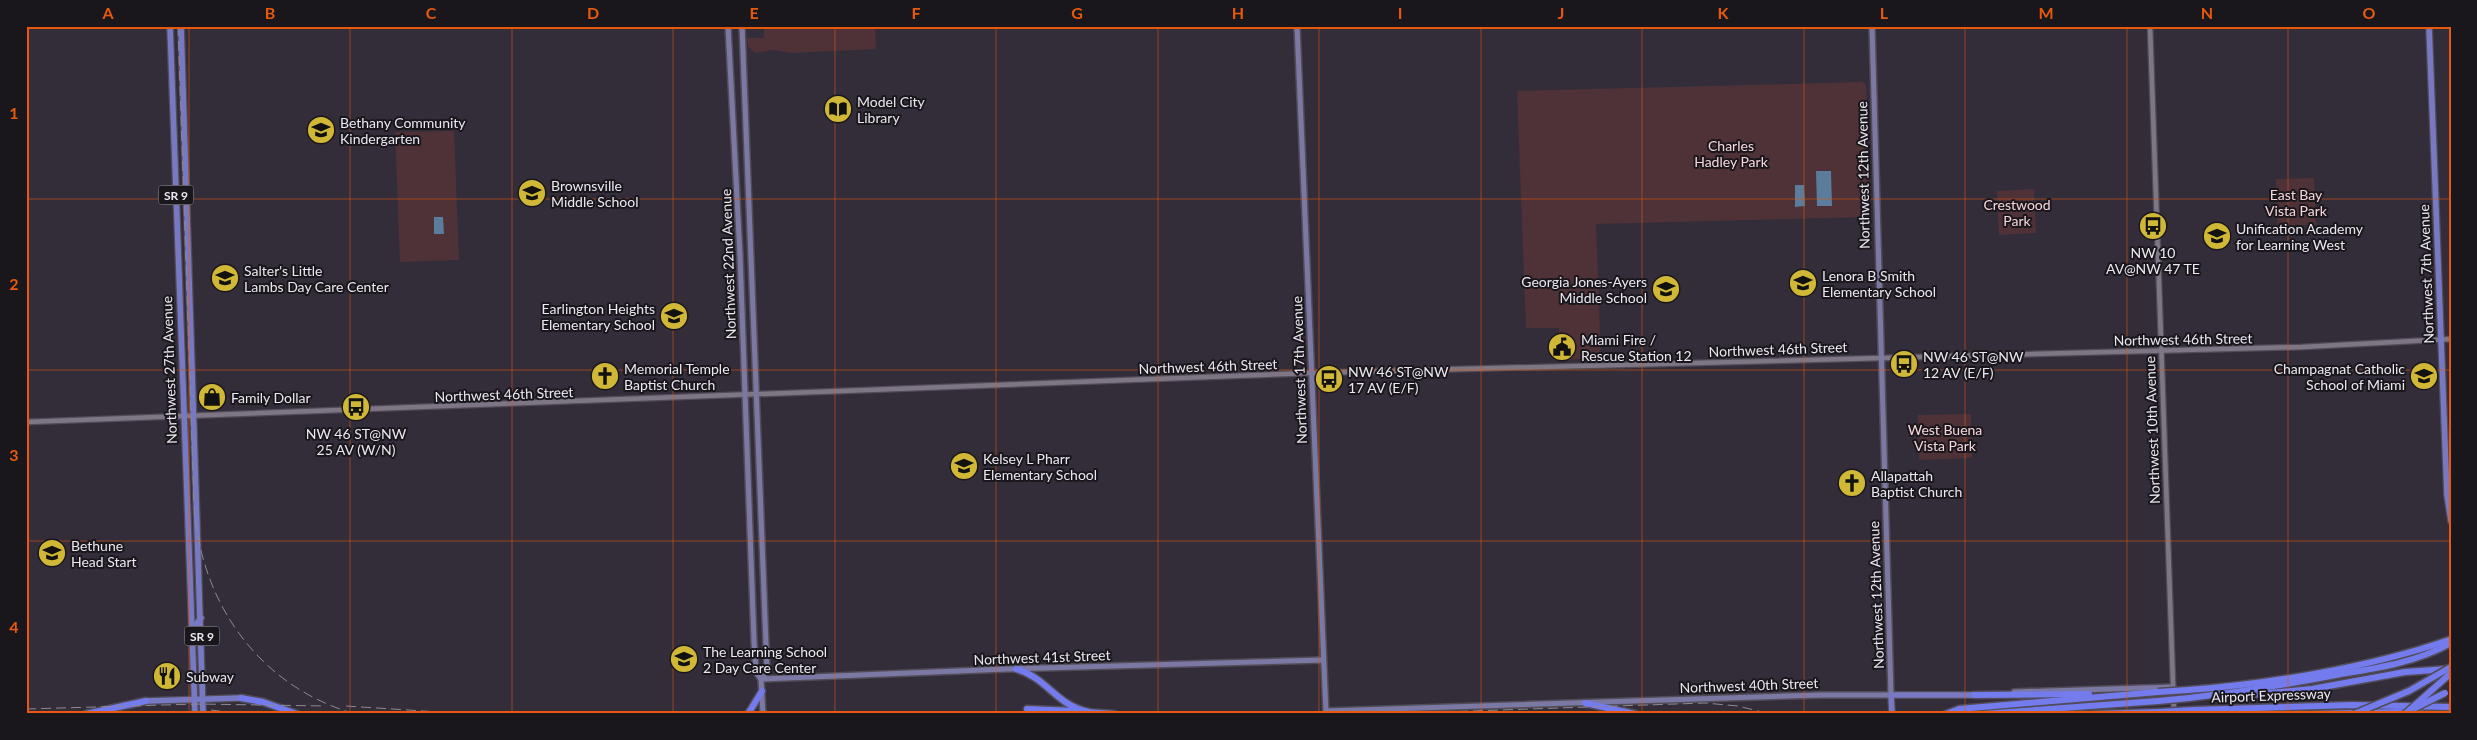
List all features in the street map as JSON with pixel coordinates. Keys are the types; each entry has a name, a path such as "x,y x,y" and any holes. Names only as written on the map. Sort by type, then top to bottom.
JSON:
{"highway":[{"path":"1946,714 1959,709 2188,690 2260,682 2334,669 2451,641"},
{"path":"2189,698 2260,689 2384,666 2421,656 2451,641"},
{"path":"1983,714 2158,700 2281,693 2405,672 2451,668"},
{"path":"2354,714 2409,691 2451,668"},
{"path":"1016,669 1035,676 1068,706 1089,712"},
{"path":"2403,714 2451,673"},
{"path":"748,714 762,691"},
{"path":"2403,714 2448,692"},
{"path":"1974,695 2138,694"},
{"path":"241,698 263,702 297,714"},
{"path":"86,714 146,701"},
{"path":"1585,703 1635,714"},
{"name":"Airport Expressway","path":"2093,714 2361,704 2451,707"},
{"path":"1027,709 1114,714"},
{"name":"Airport Expressway","path":"2314,714 2397,712 2426,714"}],"main road":[{"name":"Northwest 27th Avenue","path":"170,26 184,464 195,714"},
{"name":"Northwest 27th Avenue","path":"181,26 204,714"},
{"name":"Northwest 22nd Avenue","path":"728,26 754,641 756,672 761,679 763,714"},
{"name":"Northwest 22nd Avenue","path":"742,26 767,670 761,679"},
{"name":"Northwest 17th Avenue","path":"1297,26 1310,373 1326,712"},
{"name":"Northwest 12th Avenue","path":"1872,26 1880,357 1892,714"},
{"name":"Northwest 7th Avenue","path":"2429,26 2446,495 2451,521"},
{"path":"171,46 179,46 182,53"},
{"path":"184,464 193,467 196,472"},
{"path":"202,617 192,629 202,647"},
{"name":"Northwest 41st Street","path":"761,679 1323,660"},
{"name":"Northwest 40th Street","path":"1326,712 1846,695 1974,695 2032,690 2173,687"},
{"path":"146,701 241,698"}],"street":[{"name":"Northwest 10th Avenue","path":"2150,26 2174,714"},
{"name":"Northwest 46th Street","path":"26,422 1310,373 2302,347 2451,339"}],"green space":[{"path":"769,26 875,26 876,47 875,49 792,53 773,50 755,53 748,46 747,38 764,38 764,28"},
{"name":"Charles Hadley Park","path":"1862,82 1866,85 1870,217 1596,224 1601,358 1560,360 1559,328 1526,328 1517,91"},
{"path":"454,131 459,260 400,262 395,132"},
{"name":"East Bay Vista Park","path":"2314,178 2316,225 2277,226 2276,179"},
{"name":"Crestwood Park","path":"2034,189 2036,233 1999,235 1997,191"},
{"name":"West Buena Vista Park","path":"1971,414 1972,458 1919,460 1918,415"}],"water":[{"path":"1816,171 1831,171 1832,206 1817,206"},
{"path":"1795,185 1804,185 1805,206 1795,207"},
{"path":"434,217 443,217 444,234 434,234"}],"railway":[{"path":"178,26 194,504 199,540 208,574 222,606 240,635 263,661 290,683 320,701 355,714"},
{"path":"1383,714 1705,703 1738,706 1770,714"},
{"path":"26,709 198,704 326,706"},
{"path":"346,706 470,714"},
{"path":"211,710 241,714"}],"place":[{"name":"Model City Library","path":"838,109"},
{"name":"Bethany Community Kindergarten","path":"321,130"},
{"name":"Brownsville Middle School","path":"532,193"},
{"name":"NW 10 AV@NW 47 TE","path":"2153,226"},
{"name":"Unification Academy for Learning West","path":"2217,236"},
{"name":"Salter's Little Lambs Day Care Center","path":"225,278"},
{"name":"Lenora B Smith Elementary School","path":"1803,283"},
{"name":"Georgia Jones-Ayers Middle School","path":"1666,289"},
{"name":"Earlington Heights Elementary School","path":"674,316"},
{"name":"Miami Fire / Rescue Station 12","path":"1562,347"},
{"name":"NW 46 ST@NW 12 AV (E/F)","path":"1904,364"},
{"name":"Memorial Temple Baptist Church","path":"605,376"},
{"name":"Champagnat Catholic School of Miami","path":"2424,376"},
{"name":"NW 46 ST@NW 17 AV (E/F)","path":"1329,379"},
{"name":"Family Dollar","path":"212,397"},
{"name":"NW 46 ST@NW 25 AV (W/N)","path":"356,407"},
{"name":"Kelsey L Pharr Elementary School","path":"964,466"},
{"name":"Allapattah Baptist Church","path":"1852,483"},
{"name":"Bethune Head Start","path":"52,553"},
{"name":"The Learning School 2 Day Care Center","path":"684,659"},
{"name":"Subway","path":"167,676"}]}
